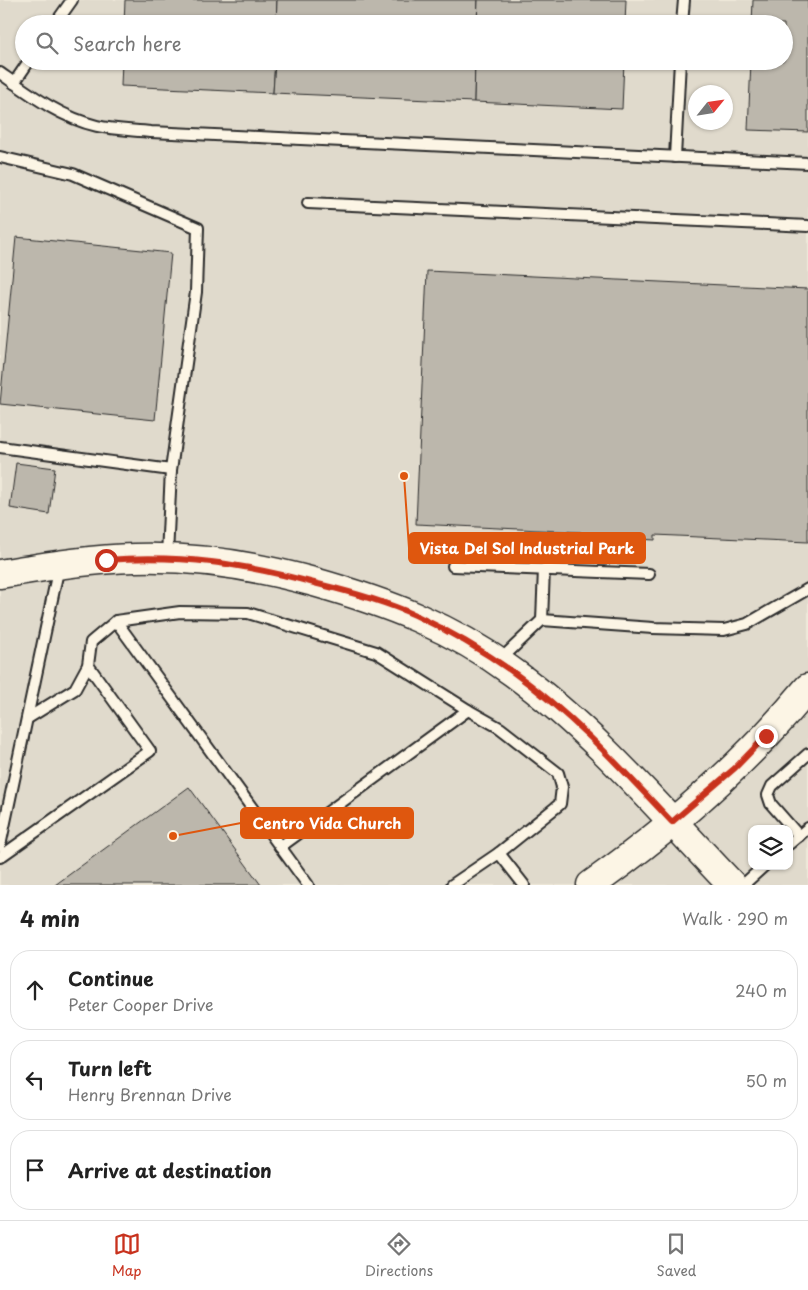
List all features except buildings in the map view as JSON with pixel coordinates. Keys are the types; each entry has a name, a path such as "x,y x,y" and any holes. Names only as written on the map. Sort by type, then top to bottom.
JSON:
{"street":[{"path":"1,571 126,558 202,560 237,564 294,577 363,596 415,615 473,646 514,673 548,700 607,753 732,885"},
{"path":"592,885 622,863 735,768 808,688"}],"lane":[{"path":"61,15 72,0"},
{"path":"683,15 684,0"},
{"path":"14,83 23,70"},
{"path":"676,157 680,70"},
{"path":"0,73 41,103 71,117 98,126 151,132 808,163"},
{"path":"0,157 73,174 198,228 196,292 172,470 167,558"},
{"path":"308,203 808,226"},
{"path":"0,448 172,470"},
{"path":"0,846 60,566"},
{"path":"454,566 649,574"},
{"path":"498,662 542,620 544,569"},
{"path":"542,620 653,628 724,630 747,624 808,589"},
{"path":"28,718 75,689 88,665 91,642 116,621 180,612 248,612 376,652 500,728 558,773 562,787 560,804 499,854 452,885"},
{"path":"116,621 308,885"},
{"path":"0,857 150,751 88,665"},
{"path":"280,847 468,710"},
{"path":"798,836 771,804 768,795 772,786 808,754"},
{"path":"793,840 808,828"},
{"path":"499,854 524,885"},
{"path":"743,885 760,870"}],"shaded area":[{"path":"0,0 808,0 808,885 0,885"}],"place":[{"name":"Vista Del Sol Industrial Park","path":"404,476"},
{"name":"Centro Vida Church","path":"173,836"}],"route":[{"path":"106,560 136,558 202,560 237,564 363,596 415,615 473,646 514,673 607,753 672,822 735,768 766,736"}]}
